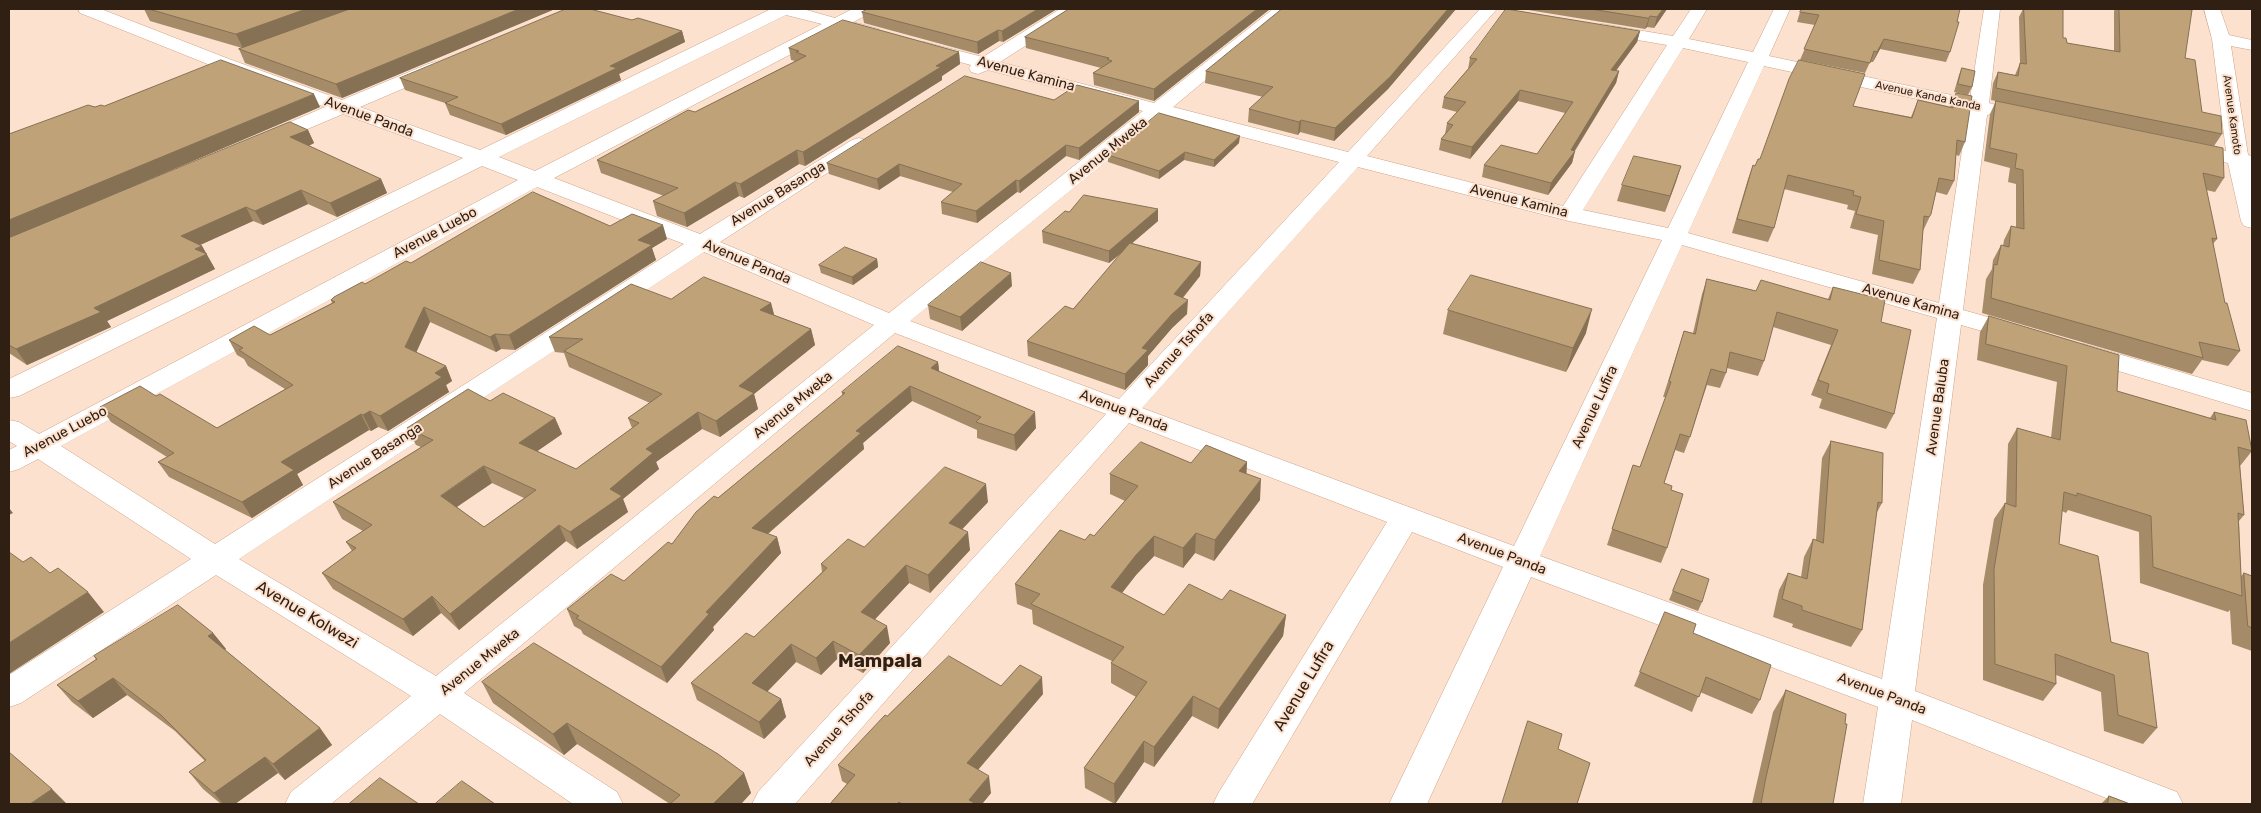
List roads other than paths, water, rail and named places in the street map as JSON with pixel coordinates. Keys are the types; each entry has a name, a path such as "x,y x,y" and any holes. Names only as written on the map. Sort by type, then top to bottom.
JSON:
{"street":[{"name":"Avenue Panda","path":"86,9 132,19 222,63 479,157 534,180 702,243 892,323 1523,562 1897,699 2164,804"},
{"name":"Avenue Kamina","path":"784,9 1160,110 1569,214 1675,236 1951,313 2252,402"},
{"path":"9,390 479,157 784,9"},
{"name":"Avenue Luebo","path":"9,462 534,180 865,9"},
{"path":"961,79 1071,9"},
{"name":"Avenue Mweka","path":"304,804 892,323 1160,110 1283,9"},
{"path":"1569,214 1699,9"},
{"name":"Avenue Lufira","path":"1408,804 1782,9"},
{"name":"Avenue Baluba","path":"1882,804 1980,107 1992,9"},
{"name":"Avenue Kamoto","path":"2212,9 2221,39 2245,161 2252,221"},
{"name":"Avenue Tshofa","path":"771,804 1353,159 1493,10"},
{"name":"Avenue Kanda Kanda","path":"1584,26 1679,42 1759,61 2008,113"},
{"path":"2221,39 2252,44"},
{"path":"194,73 250,53"},
{"path":"244,149 450,62"},
{"name":"Avenue Basanga","path":"9,693 702,243 878,132"},
{"path":"2171,146 2245,161"},
{"name":"Avenue Kolwezi","path":"9,429 39,446 216,560 439,695 604,804"},
{"name":"Avenue Lufira","path":"1232,804 1406,517"}],"district":[{"name":"Mampala","path":"880,662"}]}
